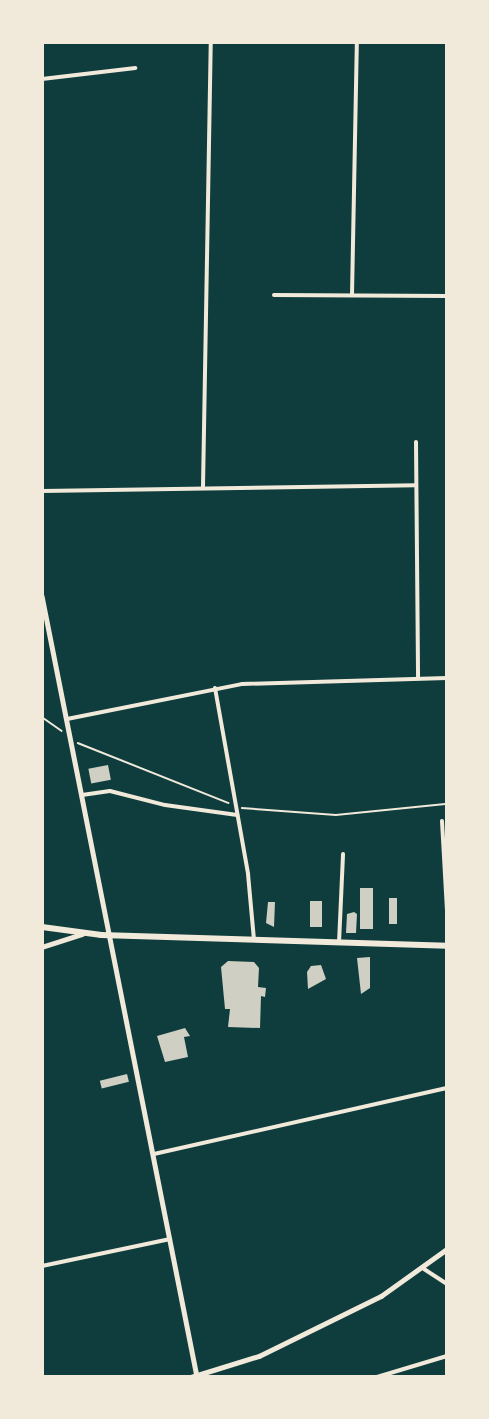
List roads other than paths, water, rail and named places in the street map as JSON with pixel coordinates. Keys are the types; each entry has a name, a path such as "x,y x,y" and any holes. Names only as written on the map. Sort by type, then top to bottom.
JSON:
{"highway":[{"path":"42,927 82,934 447,946"}],"main road":[{"path":"42,596 154,1154 195,1377 214,1374 259,1356 381,1296 424,1269 447,1249"},
{"path":"42,948 82,934"}],"street":[{"path":"203,487 210,42"},
{"path":"352,295 357,42"},
{"path":"42,79 135,68"},
{"path":"274,295 447,296"},
{"path":"416,442 418,678"},
{"path":"42,490 416,485"},
{"path":"67,718 215,688 266,682 447,678"},
{"path":"215,688 250,884 254,940"},
{"path":"82,795 111,791 165,805 238,815"},
{"path":"442,821 447,911"},
{"path":"339,944 343,854"},
{"path":"154,1154 447,1088"},
{"path":"42,1266 170,1239"},
{"path":"424,1269 447,1284"},
{"path":"377,1377 447,1356"}]}
